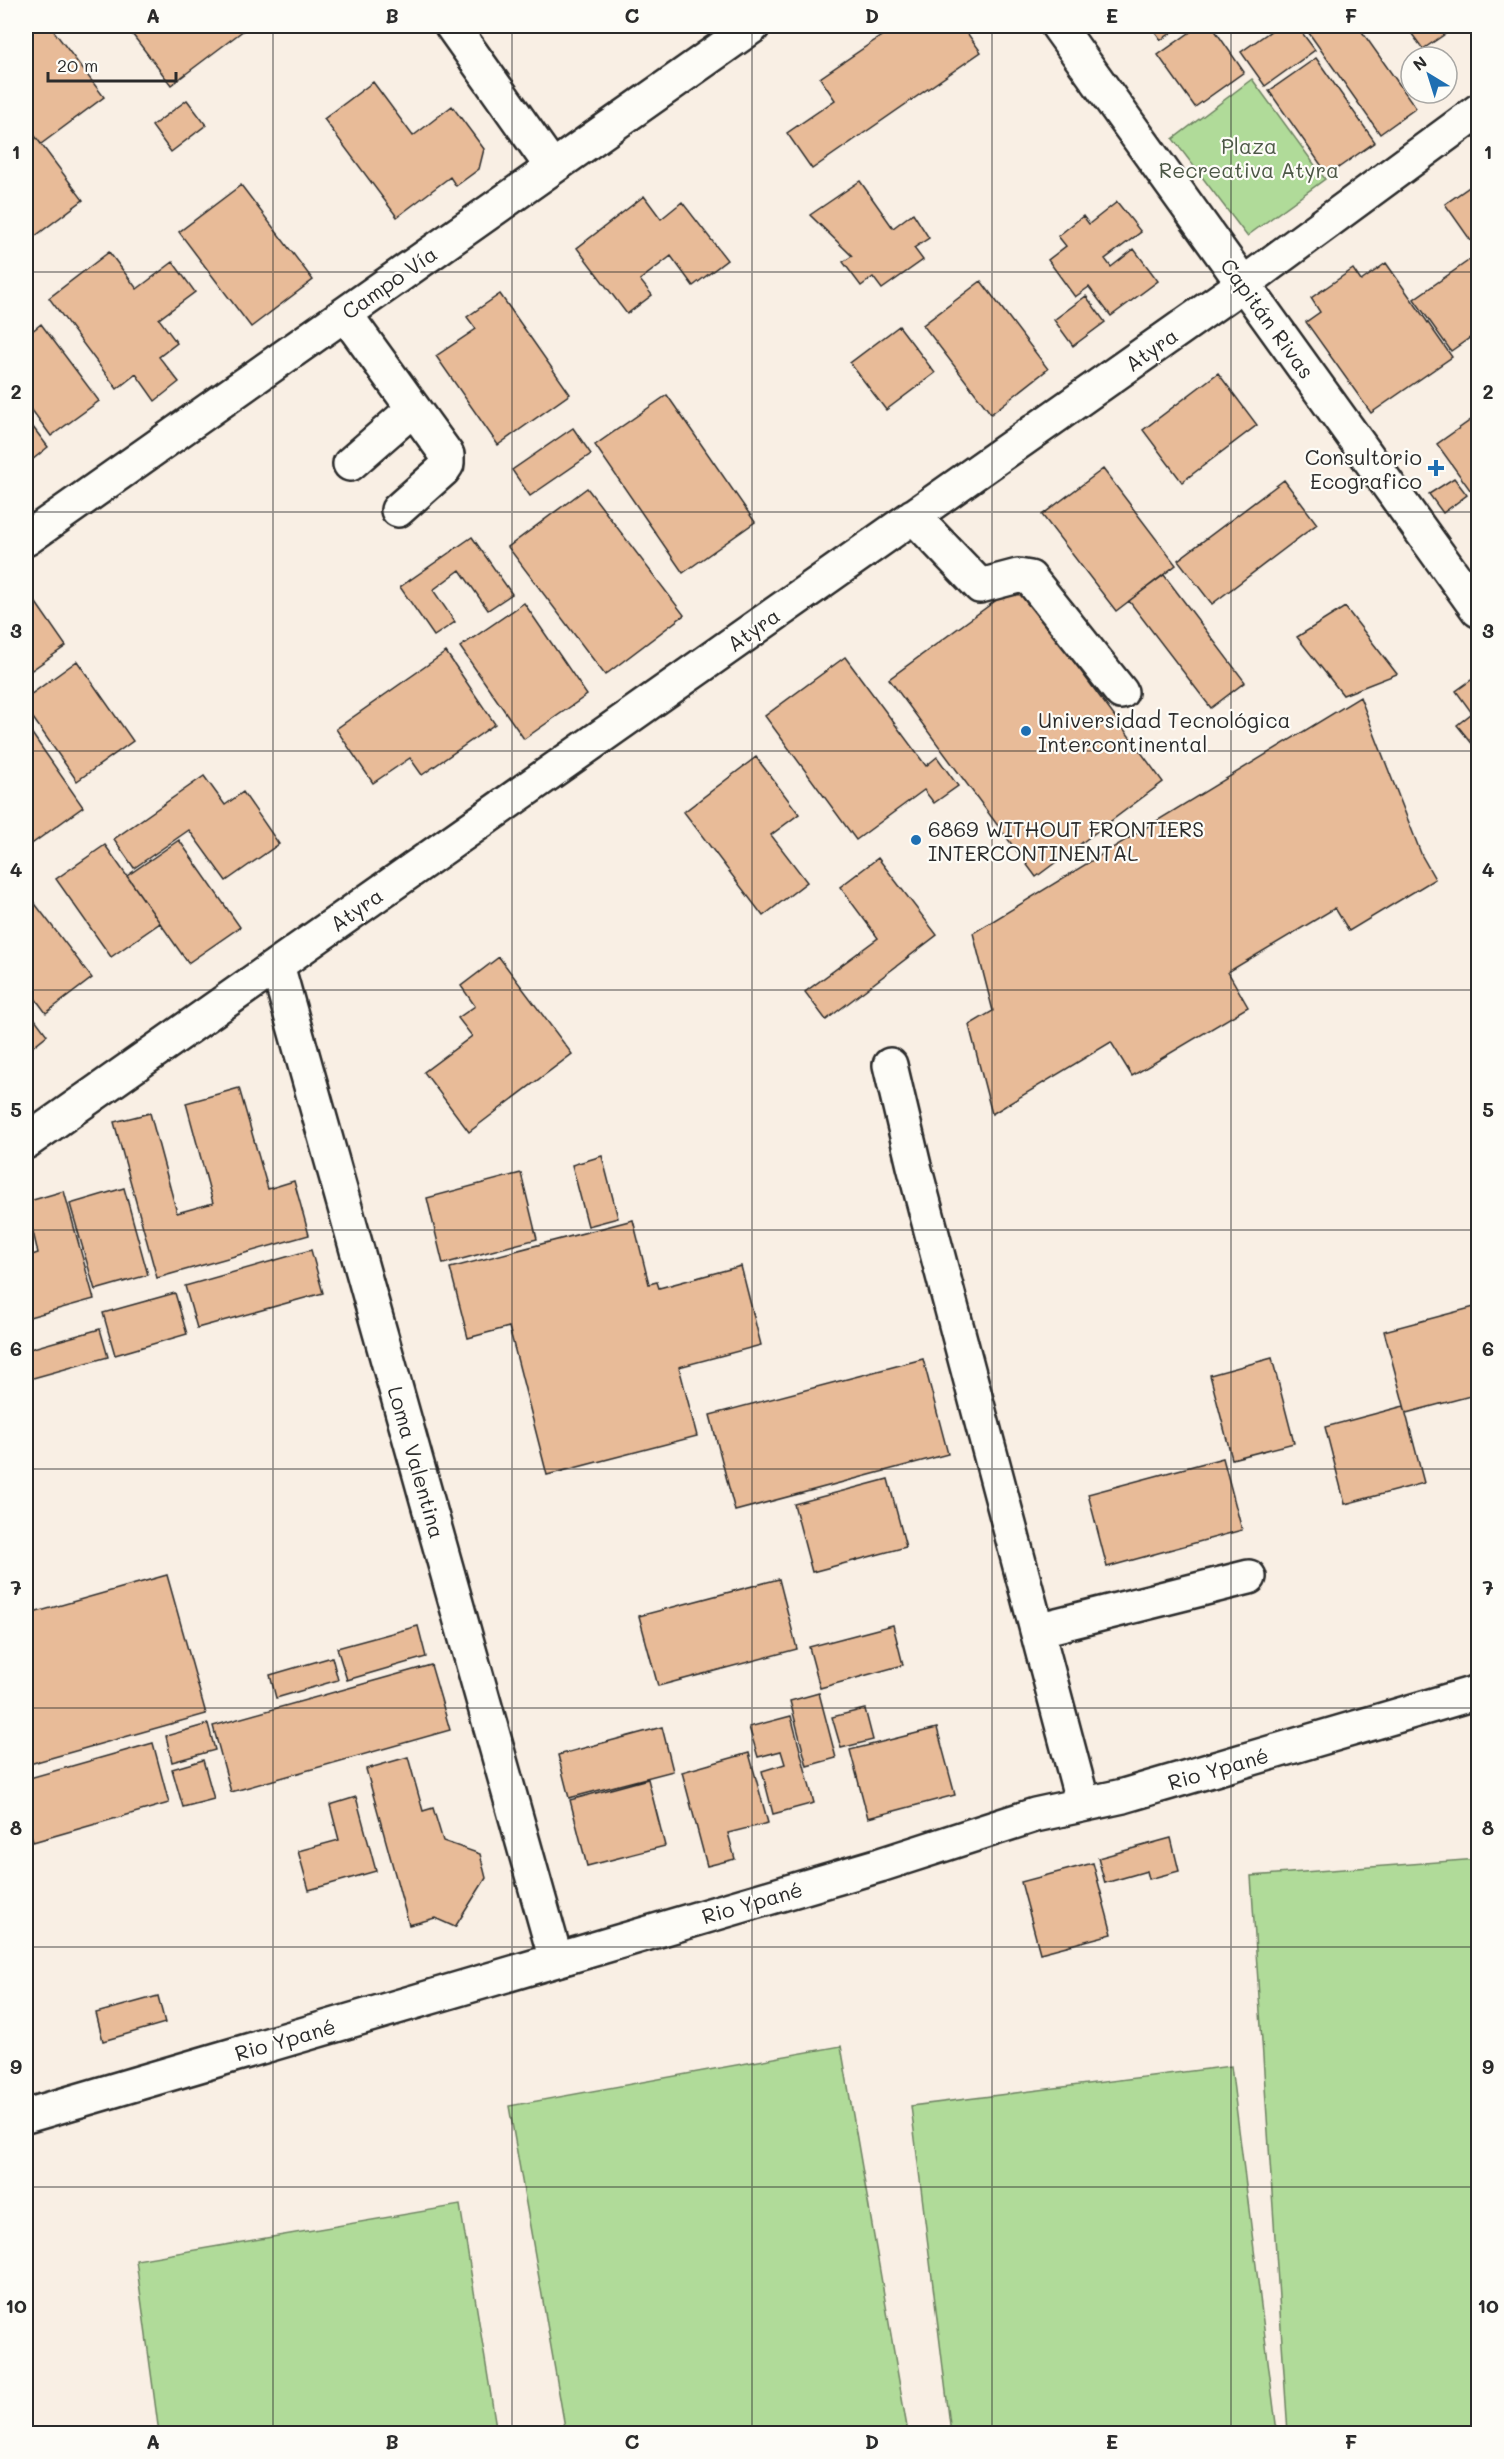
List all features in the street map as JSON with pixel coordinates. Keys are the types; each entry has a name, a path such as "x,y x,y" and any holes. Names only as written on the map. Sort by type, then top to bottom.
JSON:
{"street":[{"path":"452,26 552,167"},
{"name":"Campo Vía","path":"26,539 753,26"},
{"name":"Capitán Rivas","path":"1058,26 1479,610"},
{"name":"Atyra","path":"26,1142 1244,284 1479,111"},
{"path":"345,314 447,455 447,464 443,470 398,510"},
{"path":"350,464 413,409"},
{"path":"913,516 980,586 1018,576 1030,578 1121,692"},
{"name":"Loma Valentina","path":"277,965 556,1960"},
{"path":"890,1065 914,1166 1083,1804"},
{"path":"1037,1630 1250,1577"},
{"name":"Rio Ypané","path":"26,2115 930,1850 1035,1815 1124,1796 1479,1692"}],"green space":[{"name":"Plaza Recreativa Atyra","path":"1252,79 1325,179 1247,236 1173,139"},
{"path":"1478,1859 1478,2433 1288,2433 1251,1876"},
{"path":"841,2046 908,2433 566,2433 509,2106"},
{"path":"1231,2066 1277,2433 951,2433 911,2106"},
{"path":"460,2205 497,2433 159,2433 136,2260"}],"building":[{"path":"38,26 50,26 104,97 41,144 26,124 26,35"},
{"path":"126,26 246,26 248,27 171,85"},
{"path":"896,26 962,26 981,52 812,169 787,133 835,100 820,78"},
{"path":"1151,26 1181,26 1161,40"},
{"path":"1199,26 1212,26 1244,72 1195,107 1158,55"},
{"path":"1278,26 1297,26 1315,50 1265,86 1241,52"},
{"path":"1304,26 1358,26 1399,84 1399,105 1414,105 1416,108 1380,134"},
{"path":"1406,26 1457,26 1429,45 1420,45"},
{"path":"1316,58 1375,142 1328,175 1269,91"},
{"path":"373,82 413,136 452,106 484,149 479,169 456,186 450,177 397,217 324,119"},
{"path":"187,100 206,125 171,152 152,126"},
{"path":"26,124 83,200 26,243"},
{"path":"860,181 893,228 913,213 929,238 914,248 923,260 882,289 873,277 861,286 843,262 852,256 810,215"},
{"path":"1478,181 1478,251 1445,204"},
{"path":"241,185 313,280 251,327 179,232"},
{"path":"644,196 661,219 682,202 727,260 693,286 671,256 640,280 652,295 627,314 577,248"},
{"path":"1117,202 1141,232 1105,259 1111,267 1134,249 1158,281 1111,316 1089,287 1075,297 1048,260 1066,246 1058,236 1083,216 1089,224"},
{"path":"109,252 137,289 173,262 195,292 159,319 177,343 159,357 179,382 155,401 136,374 117,389 49,298"},
{"path":"1471,259 1478,269 1478,332 1451,351 1414,299"},
{"path":"1386,263 1452,357 1371,413 1306,322 1320,312 1311,298 1353,269 1361,281"},
{"path":"981,281 1048,369 991,414 923,325"},
{"path":"500,294 570,394 498,445 436,356 476,329 467,317"},
{"path":"1086,296 1105,322 1073,346 1054,320"},
{"path":"41,324 99,401 51,436 26,402 26,336"},
{"path":"899,326 935,373 886,410 850,363"},
{"path":"1218,373 1257,425 1182,482 1143,430"},
{"path":"667,395 755,522 683,573 595,445"},
{"path":"1478,415 1478,501 1437,444"},
{"path":"26,418 48,447 26,465"},
{"path":"573,428 591,454 530,496 512,470"},
{"path":"1103,469 1176,565 1116,611 1042,515"},
{"path":"1454,478 1467,495 1443,513 1429,494"},
{"path":"1284,480 1317,524 1212,604 1178,560"},
{"path":"587,488 684,615 605,675 508,547"},
{"path":"472,537 512,594 488,610 460,570 433,590 455,622 434,636 400,587"},
{"path":"1164,575 1245,682 1211,708 1129,601"},
{"name":"Universidad Tecnológica Intercontinental","path":"1017,585 1163,782 1036,877 889,679"},
{"path":"34,600 66,646 26,674 26,606"},
{"path":"524,603 587,695 524,739 460,647"},
{"path":"1345,607 1397,674 1343,695 1297,637"},
{"path":"446,652 495,724 422,775 410,758 373,783 336,729"},
{"path":"845,657 926,766 937,757 958,786 934,803 924,790 856,840 765,716"},
{"path":"77,661 133,741 77,781 26,708 26,698"},
{"path":"1474,678 1478,684 1478,743 1474,746 1457,725 1472,713 1456,691"},
{"path":"1360,697 1422,856 1435,879 1349,931 1335,908 1228,972 1248,1007 1132,1076 1111,1042 992,1114 969,1025 993,1011 973,933"},
{"path":"26,725 83,807 26,848 26,804 29,802 26,798"},
{"path":"756,757 799,814 771,835 807,882 763,916 684,812"},
{"path":"204,776 225,805 243,792 279,844 226,881 189,830 134,868 114,839"},
{"path":"179,840 240,927 188,963 127,876"},
{"path":"105,845 160,923 111,957 56,879"},
{"path":"878,858 937,935 826,1020 805,992 878,938 840,887"},
{"path":"26,892 92,978 46,1013 26,986"},
{"path":"499,957 572,1054 469,1132 424,1072 472,1036 458,1018 475,1006 461,986"},
{"path":"26,1007 47,1035 26,1052"},
{"path":"239,1088 268,1189 294,1181 309,1235 157,1278 114,1122 150,1113 177,1213 213,1203 186,1103"},
{"path":"602,1156 618,1218 588,1226 572,1165"},
{"path":"521,1173 537,1239 443,1264 427,1198"},
{"path":"124,1188 148,1275 95,1290 70,1204"},
{"path":"64,1191 94,1299 26,1318 26,1257 38,1253 26,1202"},
{"path":"633,1220 649,1284 657,1282 659,1288 741,1266 761,1345 679,1367 697,1436 547,1475 509,1327 468,1338 450,1268"},
{"path":"311,1250 323,1293 197,1328 185,1286"},
{"path":"175,1293 187,1334 115,1355 103,1313"},
{"path":"1478,1306 1478,1394 1406,1413 1384,1331"},
{"path":"100,1329 108,1357 26,1380 26,1350"},
{"path":"1272,1358 1294,1443 1232,1459 1210,1375"},
{"path":"923,1359 948,1454 735,1511 710,1415"},
{"path":"1404,1406 1424,1483 1345,1504 1325,1427"},
{"path":"1223,1458 1242,1530 1107,1567 1088,1494"},
{"path":"888,1479 906,1547 812,1572 794,1504"},
{"path":"167,1575 206,1714 26,1765 26,1615"},
{"path":"779,1579 797,1649 658,1686 639,1616"},
{"path":"893,1625 903,1665 820,1688 809,1647"},
{"path":"418,1626 426,1657 347,1680 337,1648"},
{"path":"332,1657 338,1680 276,1698 270,1675"},
{"path":"431,1665 450,1730 231,1792 213,1726"},
{"path":"819,1693 836,1758 807,1766 790,1701"},
{"path":"865,1709 873,1740 841,1748 832,1717"},
{"path":"791,1716 814,1803 773,1814 762,1771 785,1764 781,1751 758,1757 749,1727"},
{"path":"208,1724 215,1750 172,1762 166,1736"},
{"path":"662,1727 673,1771 569,1798 558,1755"},
{"path":"937,1728 955,1795 868,1818 850,1750"},
{"path":"153,1743 169,1803 33,1842 26,1815 26,1779"},
{"path":"749,1753 768,1823 728,1833 735,1859 707,1866 682,1772"},
{"path":"408,1757 423,1811 433,1808 443,1841 480,1854 486,1878 455,1927 435,1918 409,1925 366,1769"},
{"path":"203,1760 214,1799 183,1807 172,1769"},
{"path":"648,1779 665,1846 587,1866 570,1800"},
{"path":"356,1797 376,1871 309,1890 298,1851 339,1840 330,1805"},
{"path":"1171,1838 1179,1871 1149,1879 1147,1871 1105,1883 1098,1858"},
{"path":"1093,1863 1112,1934 1040,1953 1021,1882"},
{"path":"158,1996 165,2023 103,2041 96,2013"}],"place":[{"name":"Consultorio Ecografico","path":"1436,468"},
{"name":"Universidad Tecnológica Intercontinental","path":"1026,731"},
{"name":"6869 WITHOUT FRONTIERS INTERCONTINENTAL","path":"916,840"}]}
